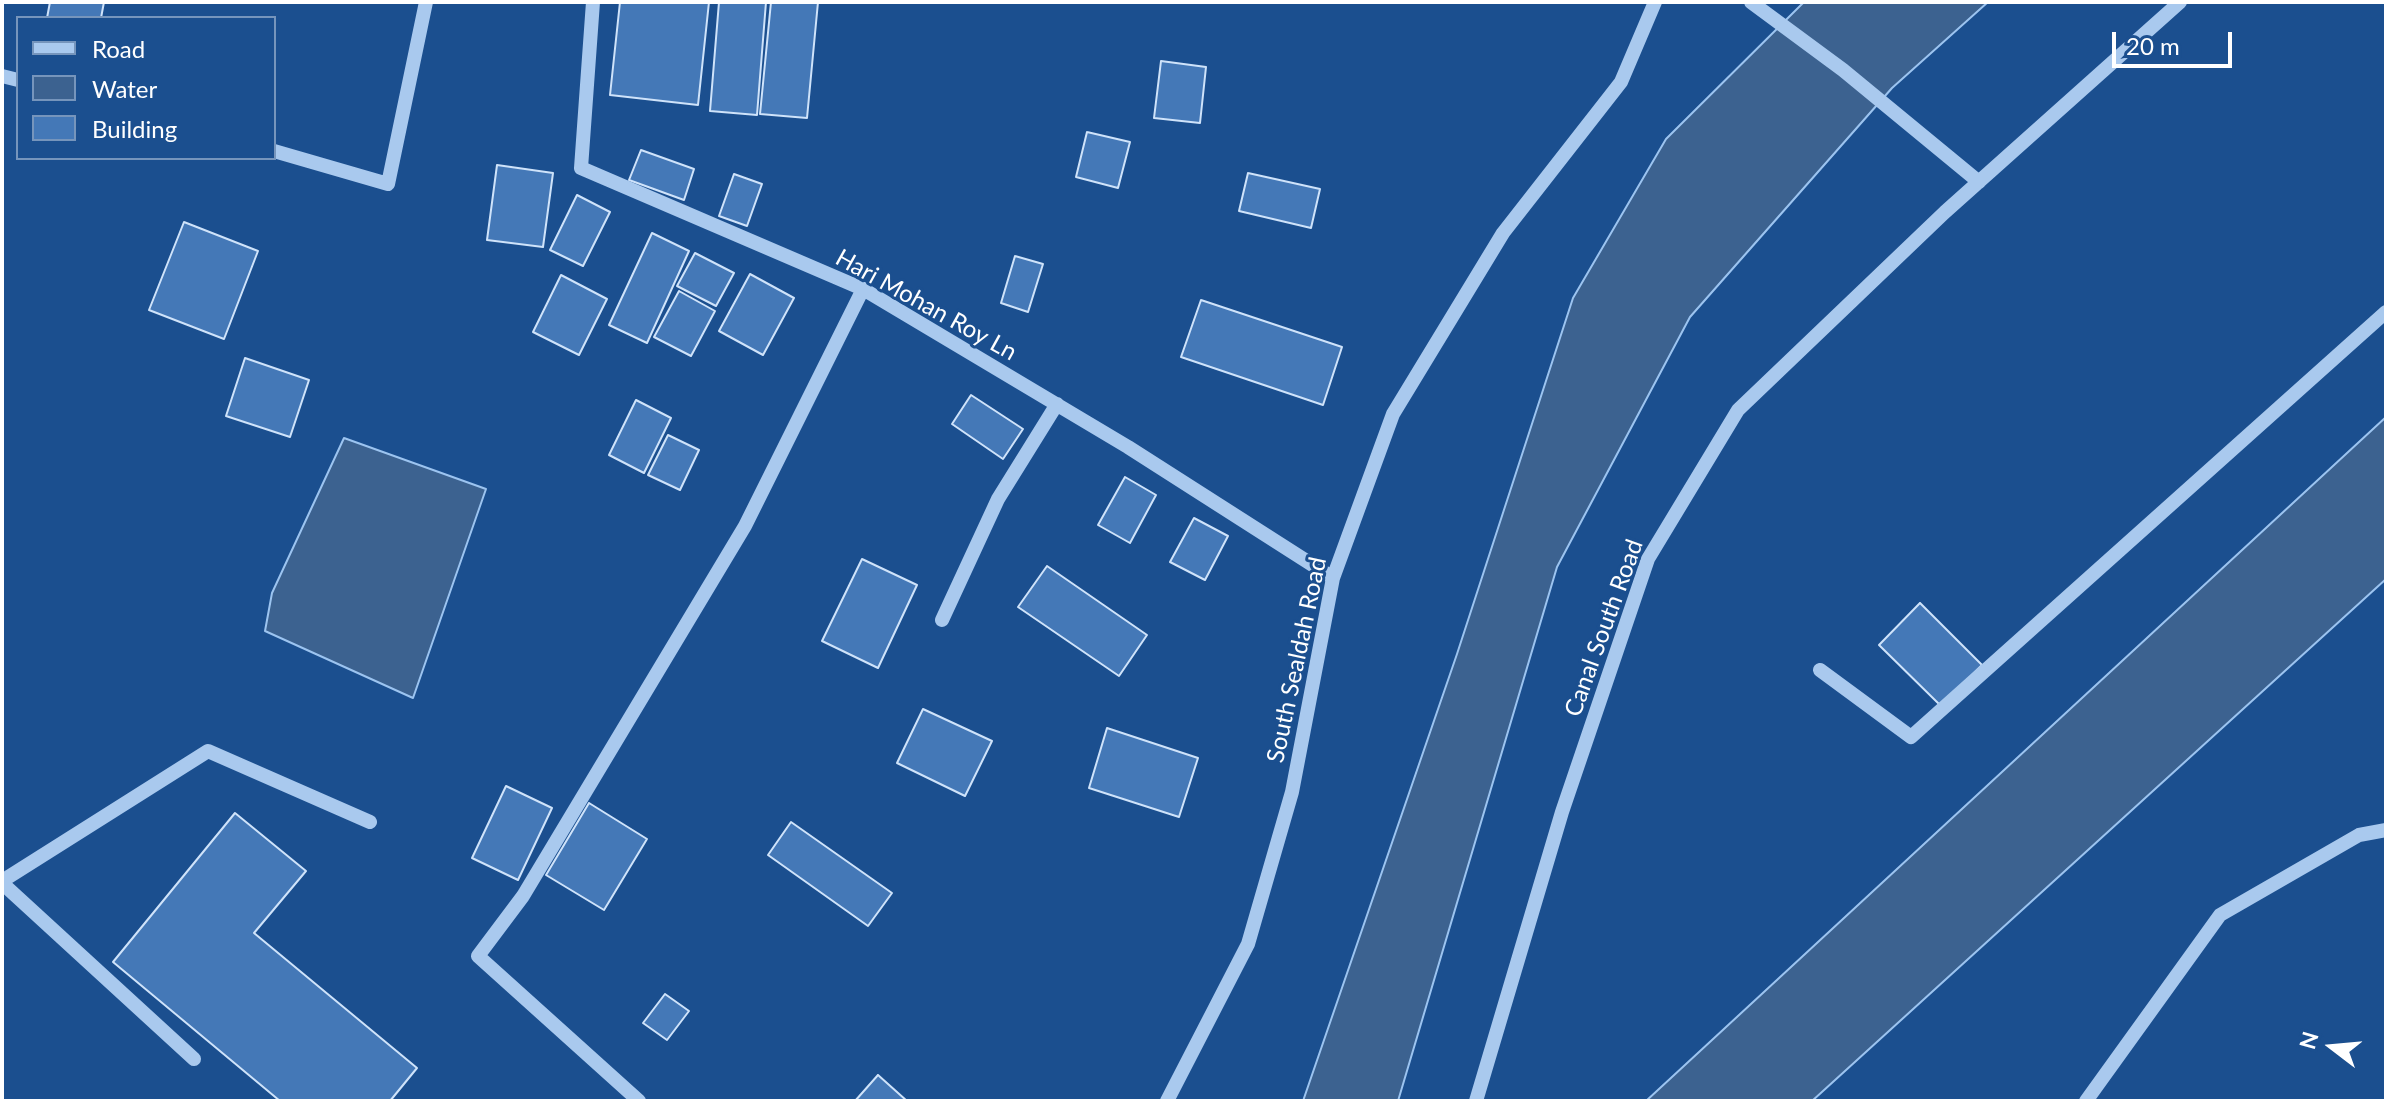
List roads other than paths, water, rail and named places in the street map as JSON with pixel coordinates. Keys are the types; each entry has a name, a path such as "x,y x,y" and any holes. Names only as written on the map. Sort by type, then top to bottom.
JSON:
{"street":[{"path":"276,152 388,184 426,2"},
{"name":"Hari Mohan Roy Ln","path":"593,2 581,168 863,289 1057,404 1333,578"},
{"name":"South Sealdah Road","path":"1167,1101 1248,944 1292,792 1333,578 1393,414 1503,233 1621,82 1655,2"},
{"path":"1751,2 1843,70 1979,182"},
{"name":"Canal South Road","path":"1476,1101 1562,812 1648,559 1738,410 1979,182 2180,2"},
{"path":"639,1101 478,956 523,896 745,526 863,289"},
{"path":"1820,670 1911,737 2386,312"},
{"path":"942,620 998,499 1057,404"},
{"path":"194,1059 2,882 208,751 370,822"},
{"path":"2086,1101 2220,915 2359,835 2386,830"}],"water":[{"path":"1804,2 1988,2 1892,88 1690,317 1557,567 1398,1101 1303,1101 1457,654 1573,298 1666,139"},
{"path":"2386,417 2386,579 1812,1101 1646,1101"},
{"path":"344,438 486,489 413,698 265,631 272,593"}]}
